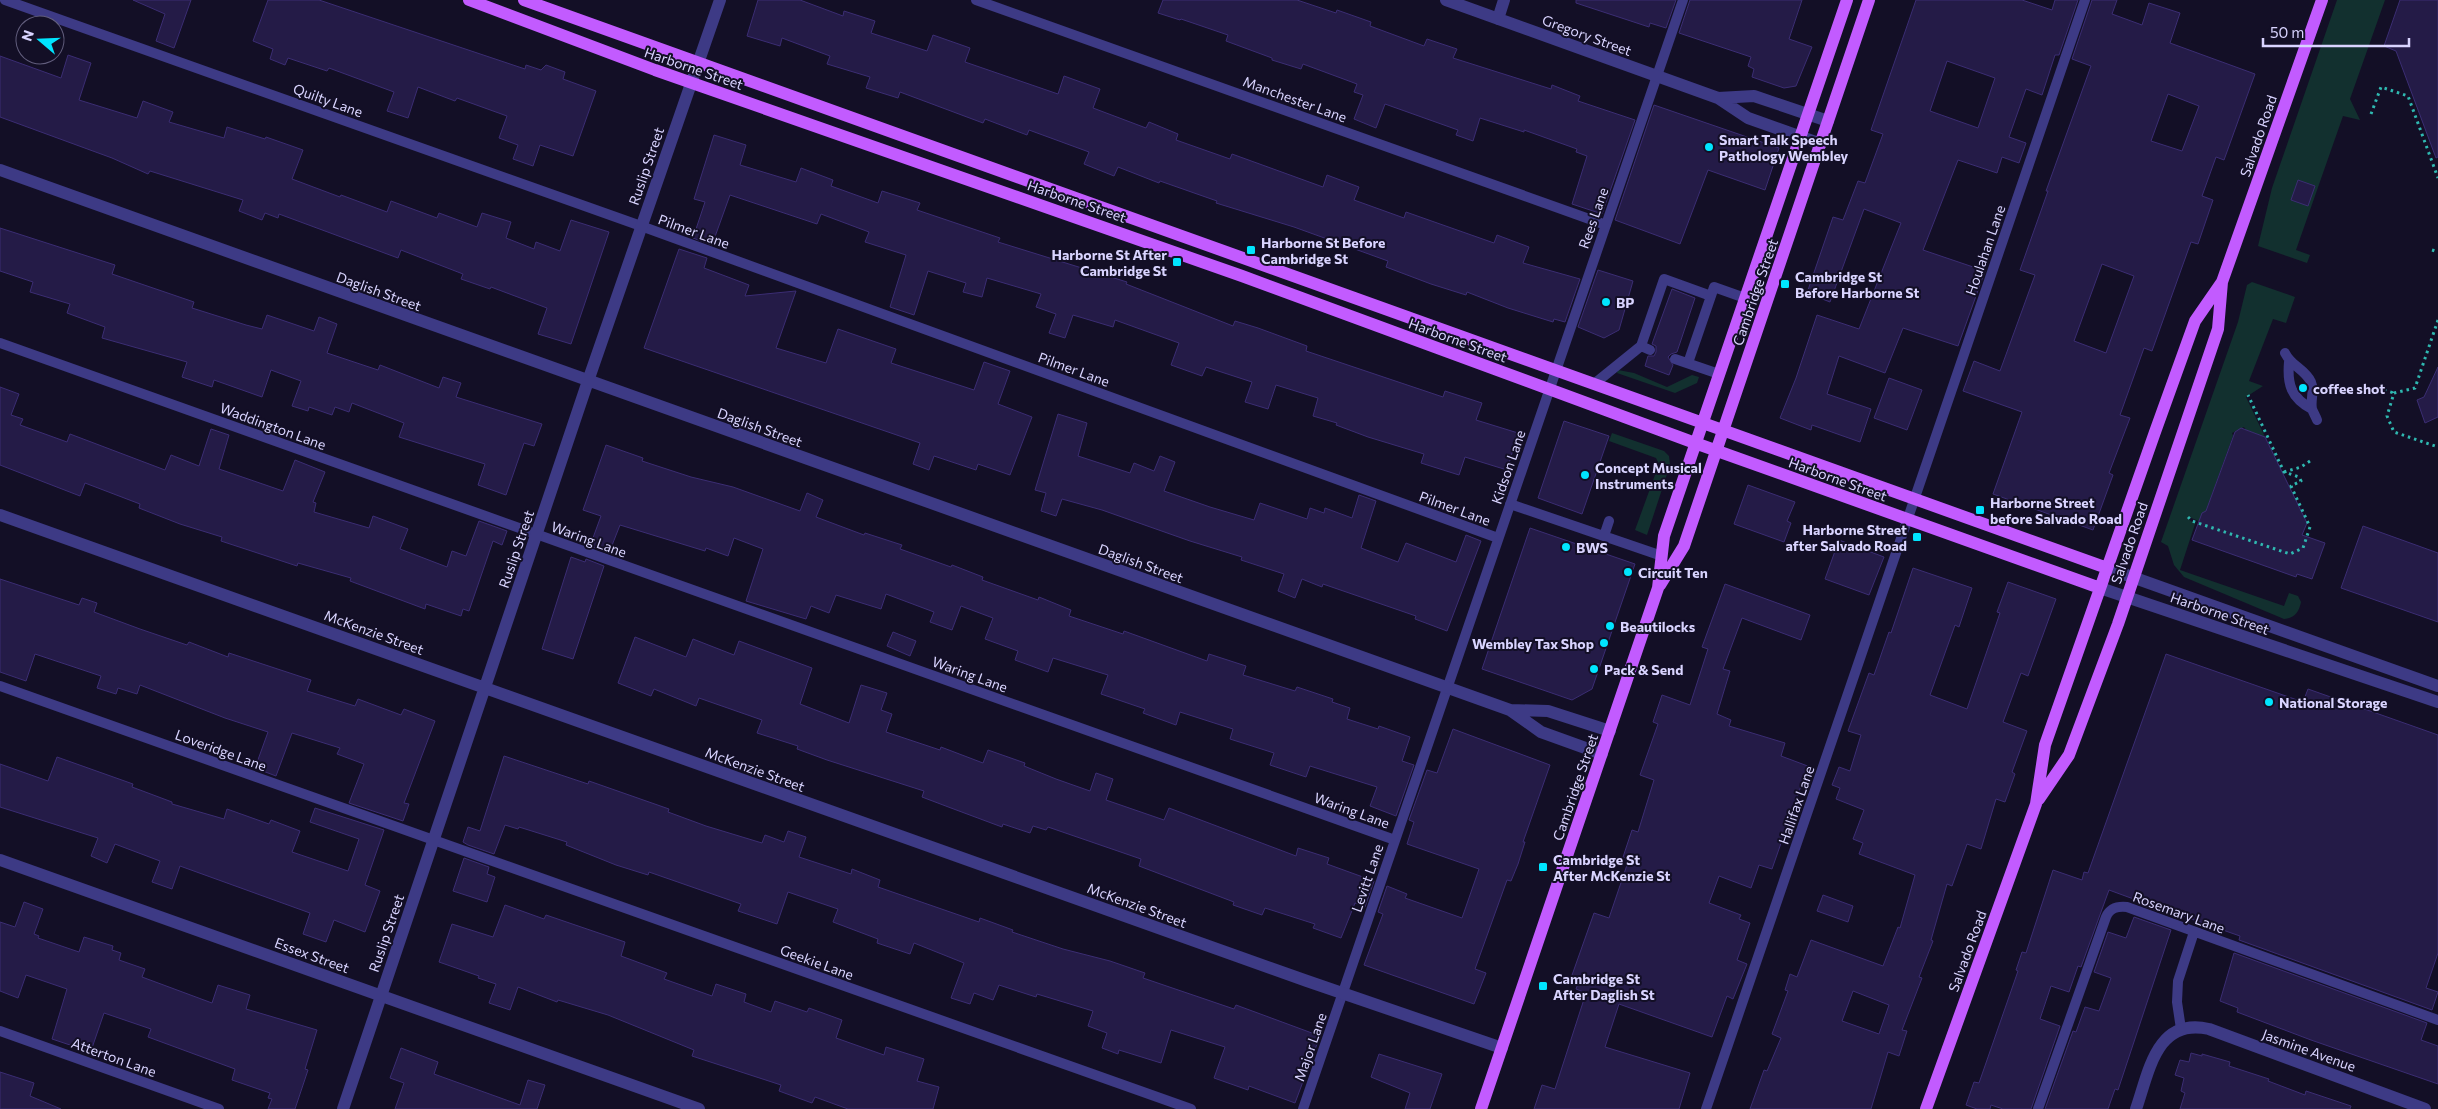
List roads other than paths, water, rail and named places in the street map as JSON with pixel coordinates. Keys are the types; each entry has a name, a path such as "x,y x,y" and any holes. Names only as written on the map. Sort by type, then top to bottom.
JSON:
{"main road":[{"name":"Harborne Street","path":"469,0 690,82 1224,269 1716,451 2107,568"},
{"name":"Harborne Street","path":"524,0 1723,430 2100,588"},
{"name":"Cambridge Street","path":"1481,1109 1658,588 1664,536 1847,0"},
{"name":"Cambridge Street","path":"1658,588 1684,546 1869,0"},
{"name":"Salvado Road","path":"1926,1109 2036,804 2045,745 2107,568 2196,321 2222,282 2322,0"},
{"name":"Salvado Road","path":"2036,804 2069,754 2127,597 2218,330 2222,282"}],"street":[{"name":"Ruslip Street","path":"343,1109 588,381 690,82 720,0"},
{"name":"Gregory Street","path":"1446,0 1718,98 1748,118 1820,144"},
{"path":"1498,19 1504,0"},
{"name":"Gregory Street","path":"1718,98 1754,96 1828,121"},
{"name":"Daglish Street","path":"0,170 1447,687 1510,710 1541,732 1602,754"},
{"name":"McKenzie Street","path":"0,515 1343,994 1502,1048"},
{"name":"Harborne Street","path":"2107,568 2438,686"},
{"name":"Harborne Street","path":"2100,588 2438,702"},
{"name":"Daglish Street","path":"1510,710 1548,711 1610,731"},
{"name":"Essex Street","path":"0,860 699,1109"},
{"name":"Jasmine Avenue","path":"2181,1029 2192,1027 2208,1029 2425,1109"},
{"path":"2136,1109 2160,1045 2166,1037 2181,1029"}],"lane":[{"name":"Quilty Lane","path":"5,0 641,226"},
{"name":"Manchester Lane","path":"976,0 1606,224"},
{"name":"Rees Lane","path":"1556,370 1683,0"},
{"name":"Houlahan Lane","path":"1911,509 2085,0"},
{"name":"Pilmer Lane","path":"641,226 1498,538"},
{"path":"1594,384 1646,348 1664,279 1711,296"},
{"path":"1688,363 1714,287 1745,298"},
{"name":"Waddington Lane","path":"0,343 537,535"},
{"path":"2312,409 2302,404 2288,384 2287,357 2311,381 2312,409 2317,420"},
{"path":"1675,358 1719,374"},
{"name":"Kidson Lane","path":"1447,687 1556,370"},
{"path":"1510,504 1662,556"},
{"name":"Hallifax Lane","path":"1706,1109 1911,509"},
{"path":"1604,536 1609,521"},
{"name":"Waring Lane","path":"537,535 1395,840"},
{"name":"Loveridge Lane","path":"0,686 434,840"},
{"name":"Levitt Lane","path":"1343,994 1447,687"},
{"name":"Geekie Lane","path":"434,840 1191,1109"},
{"name":"Rosemary Lane","path":"2038,1109 2106,917 2110,910 2117,907 2127,907 2438,1020"},
{"path":"2181,1029 2177,1002 2178,982 2194,932"},
{"name":"Major Lane","path":"1303,1109 1343,994"},
{"name":"Atterton Lane","path":"0,1031 219,1109"}],"place":[{"name":"Smart Talk Speech Pathology Wembley","path":"1709,147"},
{"name":"Harborne St Before Cambridge St","path":"1251,250"},
{"name":"Harborne St After Cambridge St","path":"1177,262"},
{"name":"Cambridge St Before Harborne St","path":"1785,284"},
{"name":"BP","path":"1606,302"},
{"name":"coffee shot","path":"2303,388"},
{"name":"Concept Musical Instruments","path":"1585,475"},
{"name":"Harborne Street before Salvado Road","path":"1980,510"},
{"name":"Harborne Street after Salvado Road","path":"1917,537"},
{"name":"BWS","path":"1566,547"},
{"name":"Circuit Ten","path":"1628,572"},
{"name":"Beautilocks","path":"1610,626"},
{"name":"Wembley Tax Shop","path":"1604,643"},
{"name":"Pack & Send","path":"1594,669"},
{"name":"National Storage","path":"2269,702"},
{"name":"Cambridge St After McKenzie St","path":"1543,867"},
{"name":"Cambridge St After Daglish St","path":"1543,986"}]}
